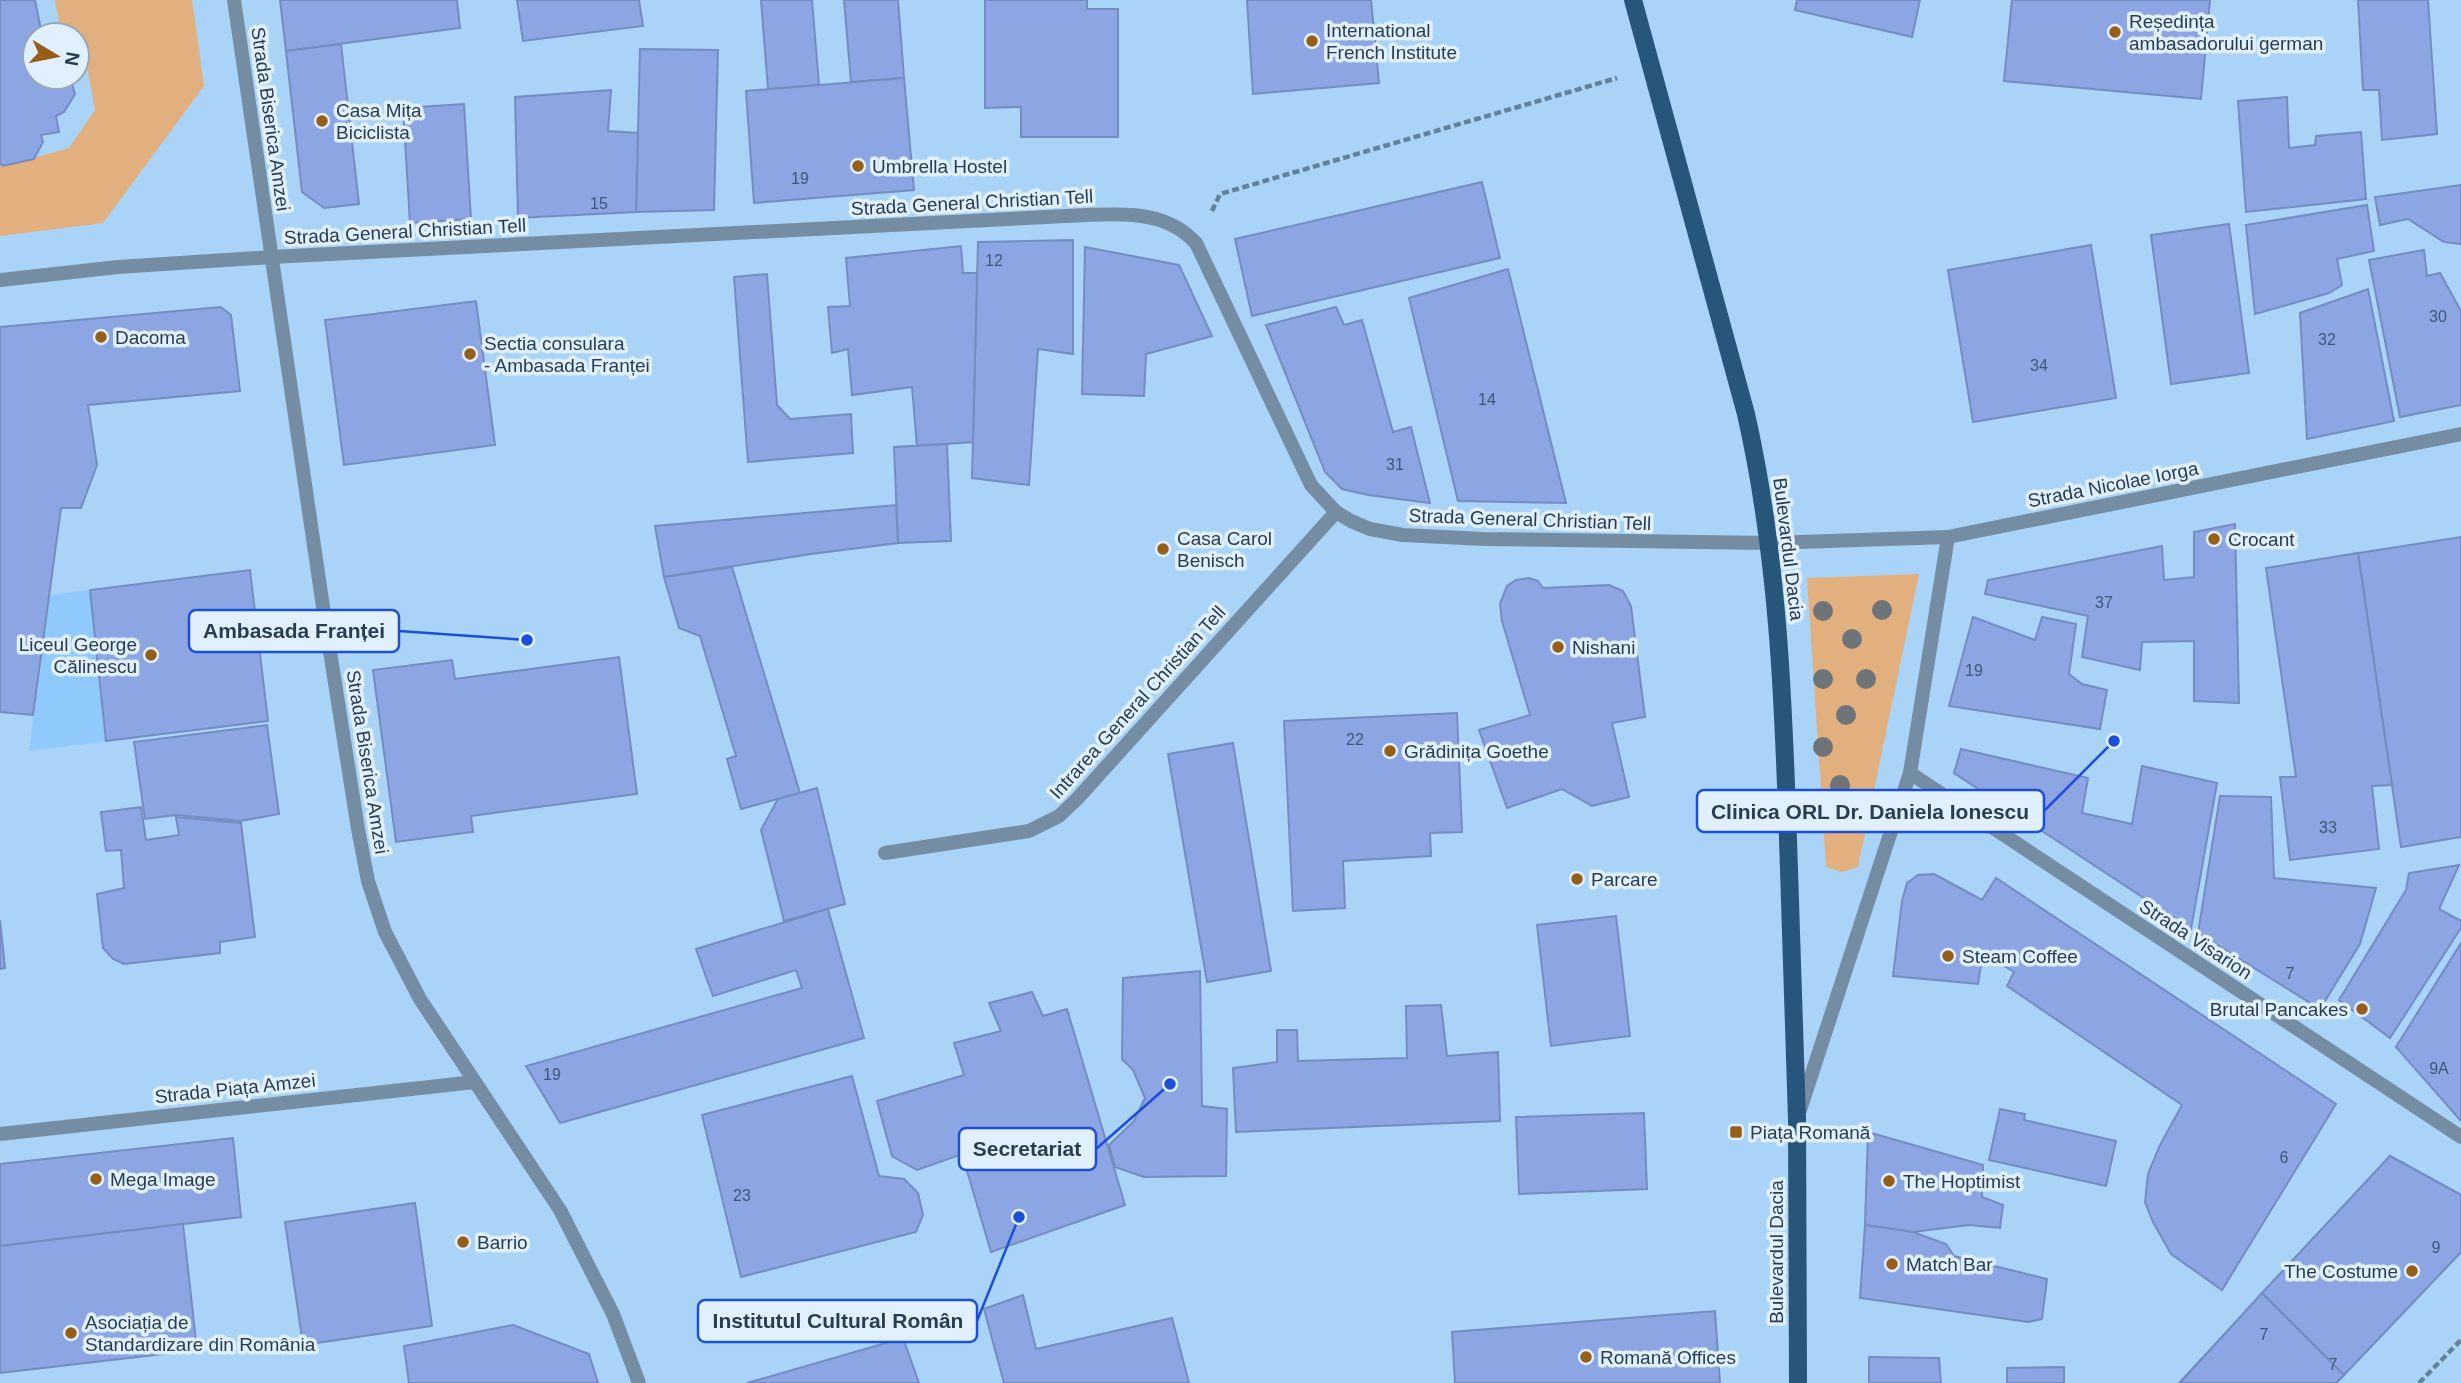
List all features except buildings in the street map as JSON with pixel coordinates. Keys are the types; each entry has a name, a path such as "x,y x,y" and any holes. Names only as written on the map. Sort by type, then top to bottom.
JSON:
{"main road":[{"name":"Bulevardul Dacia","path":"1633,0 1746,414 1760,478 1769,542 1778,621 1785,751 1797,1120 1798,1383"}],"street":[{"name":"Strada Biserica Amzei","path":"234,0 325,620 368,881 384,932 420,999 560,1210 613,1314 639,1383"},
{"name":"Strada General Christian Tell","path":"0,280 118,267 272,257 1086,215 1121,214 1150,218 1175,226 1196,243 1298,461 1311,485 1336,512 1370,529 1404,535 1497,539 1769,542"},
{"name":"Strada Nicolae Iorga","path":"1769,542 1948,537 2461,434"},
{"name":"Intrarea General Christian Tell","path":"884,853 1029,831 1059,816 1336,512"},
{"name":"Bulevardul Dacia","path":"1797,1120 1910,773 1948,537"},
{"name":"Strada Visarion","path":"1910,773 2461,1137"},
{"name":"Strada Piața Amzei","path":"0,1133 475,1082"}],"path":[{"path":"1196,243 1220,194 1651,68"},
{"path":"2419,1383 2461,1340"}],"shaded area":[{"path":"55,0 192,0 204,86 103,223 0,236 0,163 4,166 69,148 95,110 91,88 91,21 59,21"},
{"name":"Liceul George Călinescu","path":"250,570 268,721 29,751 50,595"},
{"path":"1919,574 1858,867 1842,872 1826,867 1807,578"}],"place":[{"name":"Reședința ambasadorului german","path":"2115,32"},
{"name":"International French Institute","path":"1312,41"},
{"name":"Casa Mița Biciclista","path":"322,121"},
{"name":"Umbrella Hostel","path":"858,166"},
{"name":"Dacoma","path":"101,337"},
{"name":"Sectia consulara - Ambasada Franței","path":"470,354"},
{"name":"Crocant","path":"2214,539"},
{"name":"Casa Carol Benisch","path":"1163,549"},
{"name":"Ambasada Franței","path":"527,640"},
{"name":"Nishani","path":"1558,647"},
{"name":"Liceul George Călinescu","path":"151,655"},
{"name":"Clinica ORL Dr. Daniela Ionescu","path":"2114,741"},
{"name":"Grădinița Goethe","path":"1390,751"},
{"name":"Parcare","path":"1577,879"},
{"name":"Steam Coffee","path":"1948,956"},
{"name":"Brutal Pancakes","path":"2362,1009"},
{"name":"Secretariat","path":"1170,1084"},
{"name":"Piața Romană","path":"1736,1132"},
{"name":"Mega Image","path":"96,1179"},
{"name":"The Hoptimist","path":"1889,1181"},
{"name":"Institutul Cultural Român","path":"1019,1217"},
{"name":"Barrio","path":"463,1242"},
{"name":"Match Bar","path":"1892,1264"},
{"name":"The Costume","path":"2412,1271"},
{"name":"Asociația de Standardizare din România","path":"71,1333"},
{"name":"Romană Offices","path":"1586,1357"}]}
